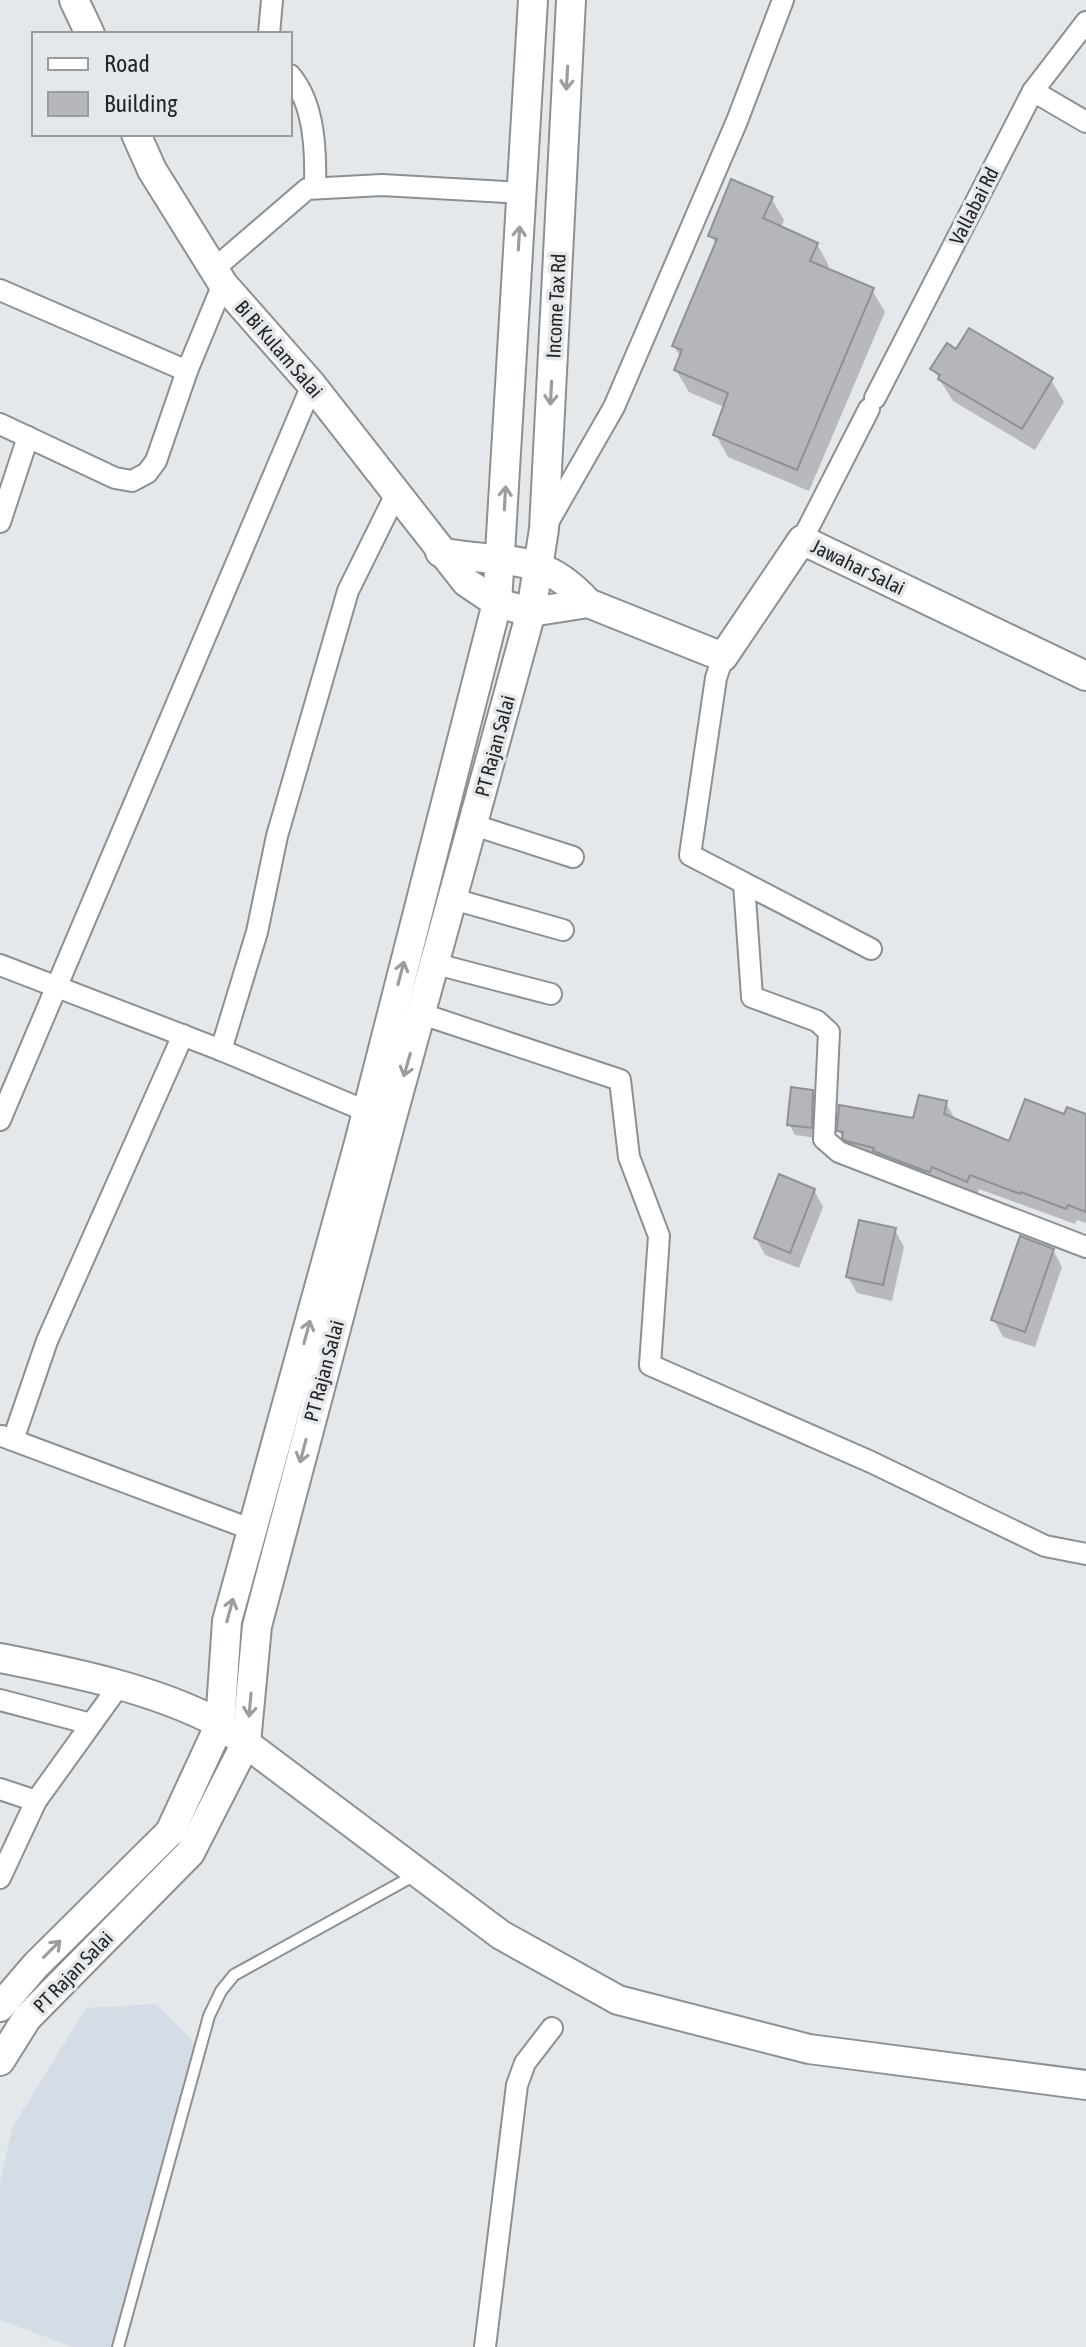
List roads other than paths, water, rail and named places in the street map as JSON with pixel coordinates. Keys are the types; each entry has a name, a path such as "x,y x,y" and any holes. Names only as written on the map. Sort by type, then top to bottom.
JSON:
{"main road":[{"path":"74,0 89,32"},
{"name":"Income Tax Rd","path":"497,603 533,0"},
{"name":"Income Tax Rd","path":"531,612 544,529 571,0"},
{"name":"Bi Bi Kulam Salai","path":"137,136 152,170 218,277 312,385 440,552 466,582 497,603 531,612"},
{"name":"Jawahar Salai","path":"723,657 802,540 1086,676"},
{"path":"440,552 475,559 501,558 539,566 571,583 588,603 723,657"},
{"name":"PT Rajan Salai","path":"0,2061 27,2018 190,1853 246,1743 257,1626 308,1380 378,1117 497,603"},
{"path":"531,612 588,603"},
{"name":"PT Rajan Salai","path":"378,1117 422,1014 531,612"},
{"name":"PT Rajan Salai","path":"3,1997 170,1832 220,1724 227,1621 253,1530 308,1380"},
{"path":"0,1658 62,1670 189,1707 220,1724 501,1935 618,2000 809,2049 1086,2085"}],"street":[{"path":"269,32 272,0"},
{"path":"544,529 614,407 737,121 783,0"},
{"name":"Vallabai Rd","path":"802,540 1033,91 1086,22"},
{"path":"292,77 301,87 316,148 315,188"},
{"path":"1033,91 1086,122"},
{"path":"0,424 115,478 132,481 147,473 156,461 218,277 307,189 382,185 522,193"},
{"path":"0,290 187,371"},
{"path":"0,1120 312,385"},
{"path":"0,522 28,437"},
{"path":"221,1050 257,932 277,836 348,591 397,492"},
{"path":"723,657 716,678 690,855 871,949"},
{"path":"474,825 573,857"},
{"path":"744,883 752,997 817,1021 829,1032 824,1139 839,1152 1086,1247"},
{"path":"453,899 563,930"},
{"path":"436,964 551,994"},
{"path":"0,965 221,1050 378,1117"},
{"path":"422,1014 620,1080 629,1157 659,1236 650,1365 871,1462 1045,1546 1086,1554"},
{"path":"183,1035 6,1437 253,1530"},
{"path":"0,1878 36,1801 118,1687"},
{"path":"0,1700 91,1724"},
{"path":"0,1789 36,1801"},
{"path":"3,1997 27,2018"},
{"path":"485,2347 517,2085 525,2063 552,2028"}],"lane":[{"path":"118,2347 209,2016 221,1991 234,1975 420,1872"}]}
